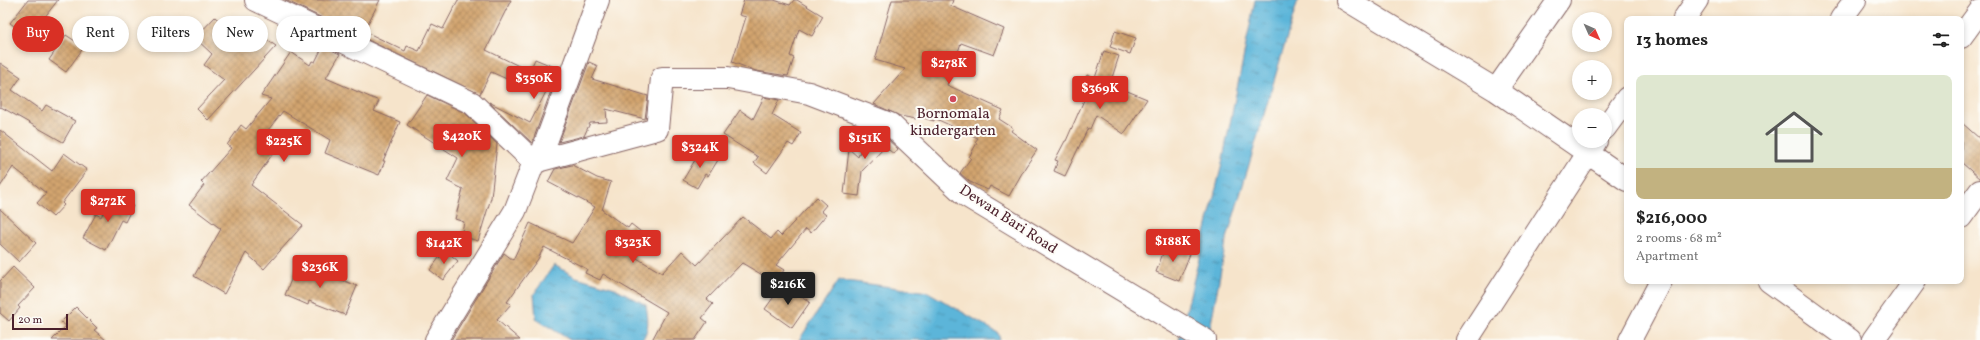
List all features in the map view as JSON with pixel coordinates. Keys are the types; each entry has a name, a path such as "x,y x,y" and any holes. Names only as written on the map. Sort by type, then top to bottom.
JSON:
{"street":[{"path":"256,0 472,103 537,162"},
{"path":"436,340 515,211 537,162 598,0"},
{"path":"1346,0 1572,135"},
{"path":"1496,90 1559,0"},
{"path":"1686,16 1697,0"},
{"path":"1843,16 1855,0"},
{"path":"1964,33 1980,11"},
{"name":"Dewan Bari Road","path":"537,162 657,129 662,78 728,78 809,93 890,124 965,195 1116,288 1205,340"},
{"path":"1612,118 1624,102"},
{"path":"1467,340 1591,148"},
{"path":"1593,148 1624,177"},
{"path":"1964,213 1980,191"},
{"path":"1630,340 1660,284"},
{"path":"1778,284 1850,340"},
{"path":"1872,340 1913,284"}],"water":[{"path":"1255,0 1298,0 1226,242 1208,340 1179,340 1221,168"},
{"path":"554,265 576,277 615,288 646,305 648,319 647,328 645,336 642,340 570,340 536,319 534,294"},
{"path":"839,280 928,292 998,333 1000,340 799,340"}],"building":[{"path":"28,0 58,0 45,16 15,16"},
{"path":"285,0 380,0 371,17 371,16 318,16"},
{"path":"458,0 511,0 486,50 525,69 518,84 491,72 480,94 371,41 371,34 405,51 407,46 419,51 432,24 443,29"},
{"path":"744,0 774,0 790,5 794,0 797,0 823,16 812,36 799,29 790,56 794,58 788,76 756,71 732,62 746,17 739,15"},
{"path":"892,0 953,0 951,6 1004,29 994,55 961,43 947,85 1003,110 999,119 1013,128 1011,131 1037,150 1009,196 990,186 988,190 970,182 960,173 971,158 969,157 977,143 975,142 978,138 934,118 934,121 917,116 916,119 900,116 874,104 905,69 875,60"},
{"path":"212,20 212,52 268,52 268,41 276,46 208,120 197,109 224,80 204,65 212,54 204,46 204,29"},
{"path":"1115,31 1136,38 1130,54 1110,47"},
{"path":"66,35 72,39 72,52 80,52 66,72 49,60 54,52 64,52 64,38"},
{"path":"1104,51 1119,56 1110,84 1147,99 1124,134 1096,115 1090,129 1088,128 1065,176 1054,171 1058,161 1055,160 1066,141 1088,91 1081,89 1087,75 1095,78"},
{"path":"291,52 310,65 312,61 315,62 320,52 336,52 340,54 326,78 379,101 374,111 400,122 383,161 385,161 379,175 325,153 330,140 283,111 261,139 276,149 251,185 303,225 264,269 246,253 224,294 194,276 221,229 189,205 204,185 201,182 231,148 227,145 241,125 246,129 271,99 261,96"},
{"path":"535,59 559,69 532,143 489,102 530,123 550,84 528,75"},
{"path":"589,62 598,66 592,79 648,96 645,119 606,109 607,122 590,123 584,136 559,142"},
{"path":"0,63 21,77 12,90 42,111 46,105 75,121 63,142 1,107 0,108"},
{"path":"427,95 465,113 497,144 491,198 478,241 461,236 464,222 455,219 463,189 447,181 458,158 407,125"},
{"path":"764,97 779,100 772,115 801,133 793,146 788,143 767,173 754,163 758,157 723,135 740,110 753,119"},
{"path":"1964,125 1980,139 1980,179 1964,165"},
{"path":"868,129 883,135 898,149 894,154 885,147 862,171 859,196 844,194 849,149 858,157"},
{"path":"0,130 52,171 64,153 87,170 62,203 64,205 53,217 37,203 46,193 13,167 0,187"},
{"path":"701,150 718,160 708,176 705,174 697,188 683,180"},
{"path":"572,165 597,178 611,182 602,210 628,228 631,224 650,239 635,257 662,273 682,251 697,265 743,217 771,239 777,232 781,236 817,197 826,205 821,211 826,215 811,233 806,229 776,265 784,270 776,283 742,263 707,299 713,304 702,318 707,322 695,340 652,340 667,312 603,274 600,280 585,273 587,269 544,247 538,259 507,302 511,304 497,320 520,340 451,340 504,253 513,260 530,223 572,243 595,207 548,182 555,169"},
{"path":"112,195 133,206 125,222 121,220 106,250 83,238 96,214 101,217"},
{"path":"0,209 36,243 19,262 0,244"},
{"path":"1166,245 1190,254 1179,281 1156,272"},
{"path":"445,250 458,261 443,280 430,270"},
{"path":"298,262 357,286 345,315 309,301 308,305 285,295"},
{"path":"13,267 35,288 18,306 20,308 9,321 0,313 0,281"},
{"path":"783,284 810,302 792,328 765,309"},
{"path":"76,307 97,328 94,330 106,340 52,340 66,326 61,322"}],"place":[{"name":"Bornomala kindergarten","path":"953,99"}]}
